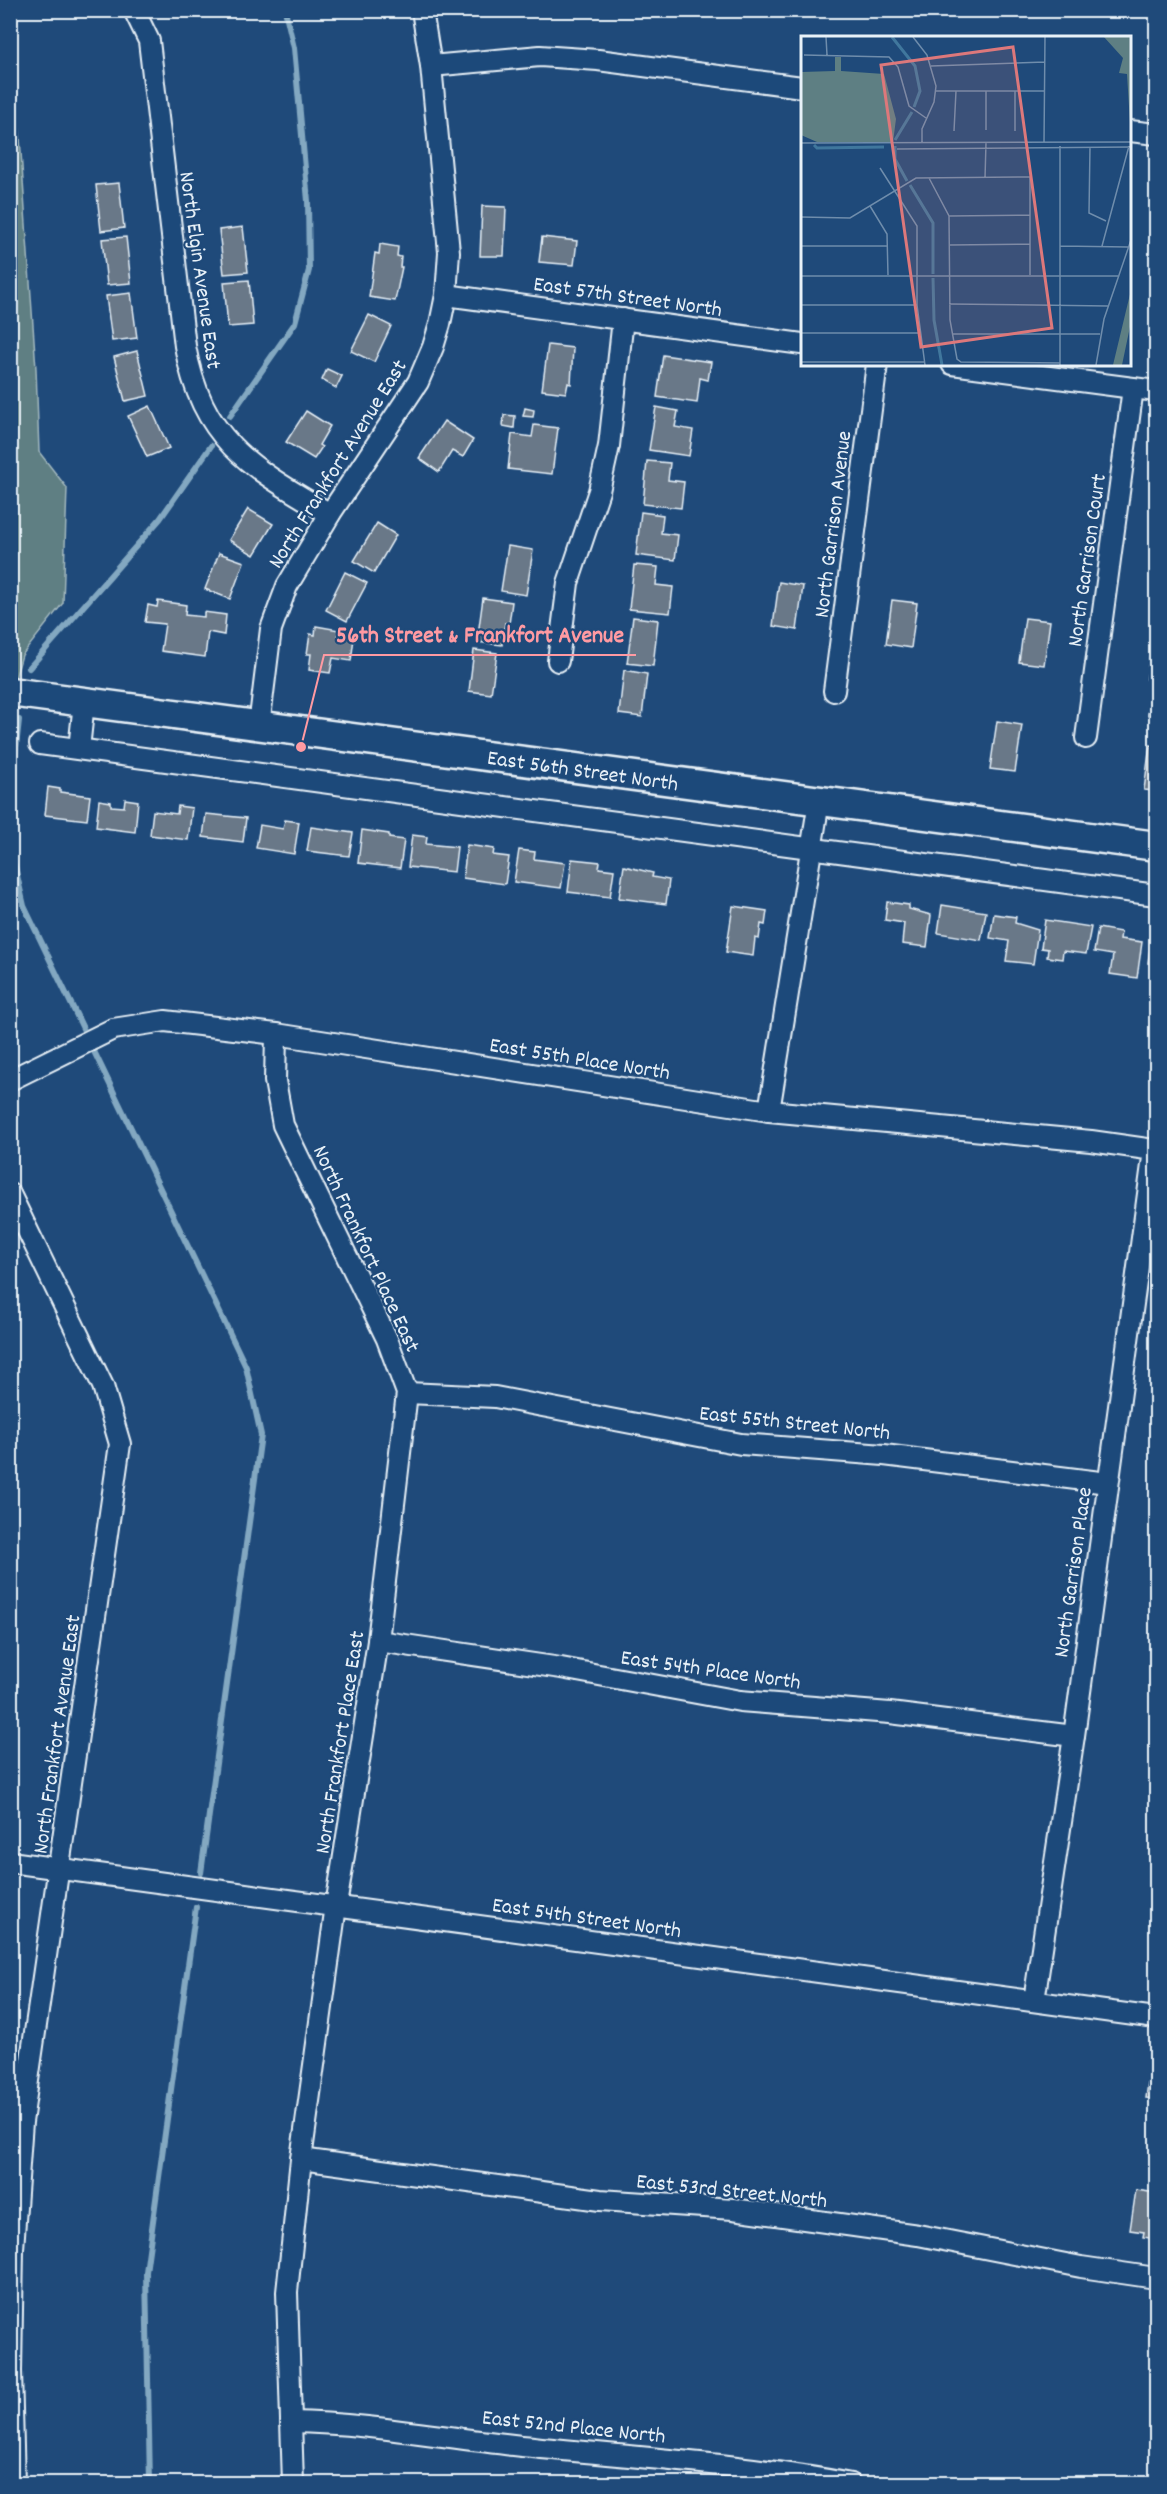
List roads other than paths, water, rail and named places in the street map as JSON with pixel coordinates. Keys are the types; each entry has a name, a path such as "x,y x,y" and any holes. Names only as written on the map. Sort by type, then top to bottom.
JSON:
{"street":[{"name":"North Elgin Avenue East","path":"134,10 149,41 185,346 189,370 197,392 207,414 248,463 330,514"},
{"name":"North Frankfort Avenue East","path":"259,726 270,637 287,586 330,514 418,382 433,347 446,295 449,252 431,66 422,10"},
{"path":"431,66 540,56 598,60 801,87"},
{"path":"1131,130 1156,134"},
{"name":"East 57th Street North","path":"446,295 801,344"},
{"path":"558,661 568,583 599,491 609,446 623,319"},
{"name":"North Garrison Avenue","path":"834,691 877,366"},
{"path":"967,366 1156,391"},
{"name":"North Garrison Court","path":"1086,738 1133,388"},
{"name":"East 56th Street North","path":"10,692 1156,846"},
{"path":"79,749 84,702"},
{"path":"40,744 1156,895"},
{"path":"769,1111 819,801"},
{"name":"East 55th Place North","path":"10,1080 113,1029 165,1022 276,1034 769,1111 1154,1150"},
{"name":"North Frankfort Place East","path":"276,1034 275,1081 284,1125 387,1339 407,1393 378,1641 336,1906 301,2159 287,2292 293,2484"},
{"name":"North Garrison Place","path":"1034,2001 1074,1736 1154,1150"},
{"name":"North Frankfort Avenue East","path":"10,1194 103,1386 120,1444 60,1868 16,2121 10,2371 14,2484"},
{"name":"East 55th Street North","path":"407,1393 495,1397 741,1444 884,1455 1108,1483"},
{"name":"East 54th Place North","path":"378,1641 561,1668 740,1701 890,1713 1074,1736"},
{"name":"East 54th Street North","path":"10,1862 1156,2018"},
{"name":"East 53rd Street North","path":"301,2159 600,2200 733,2210 918,2235 1081,2267 1156,2278"},
{"name":"East 52nd Place North","path":"291,2422 344,2423 512,2445 742,2466 851,2484"}],"waterway":[{"path":"230,416 295,323 309,270 308,201 294,48 285,10"},
{"path":"29,668 160,519 211,446"},
{"path":"10,802 19,720"},
{"path":"10,845 24,906 246,1367 261,1435 201,1873"},
{"path":"150,2484 146,2272 196,1907"}],"place":[{"name":"56th Street & Frankfort Avenue","path":"301,747"}]}
